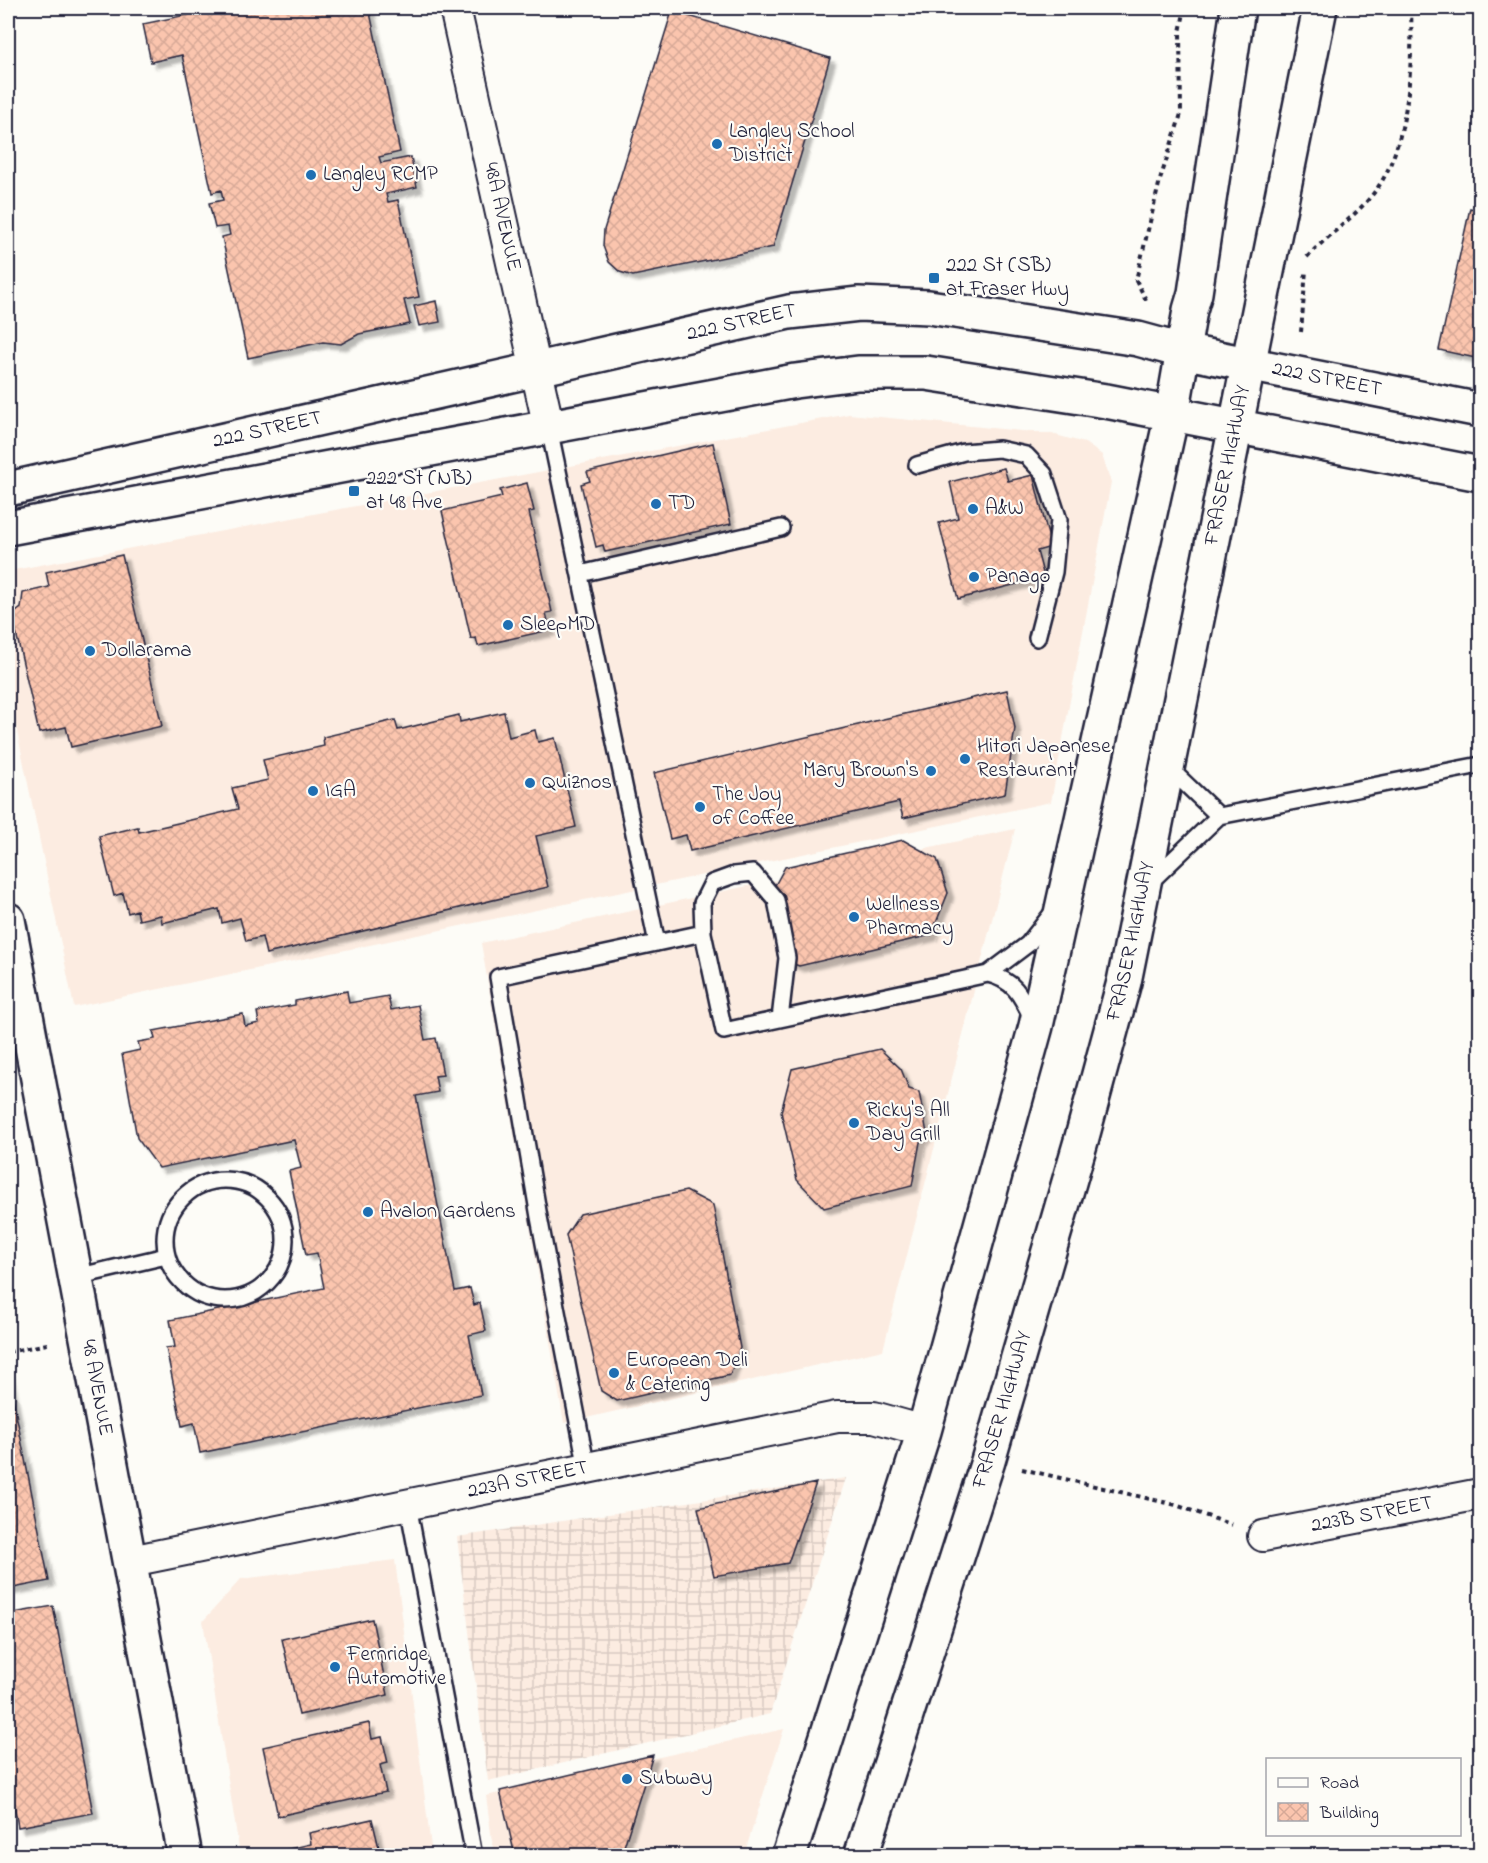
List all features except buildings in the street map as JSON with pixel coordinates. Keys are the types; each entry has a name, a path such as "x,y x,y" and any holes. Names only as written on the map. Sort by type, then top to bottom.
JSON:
{"main road":[{"path":"789,1856 924,1431 1036,1026 1172,414 1182,351 1195,293 1238,8"},
{"name":"FRASER HIGHWAY","path":"861,1856 988,1461 1124,982 1320,8"},
{"name":"222 STREET","path":"8,489 537,367 789,312 859,303 929,307 1138,339 1182,351 1480,410"},
{"path":"8,528 795,381 858,373 926,373 1106,400 1480,474"},
{"name":"48 AVENUE","path":"8,920 186,1856"}],"street":[{"name":"48A AVENUE","path":"455,8 469,80 537,367 549,428"},
{"name":"223A STREET","path":"131,1561 837,1417 874,1417 924,1431"},
{"name":"223B STREET","path":"1263,1536 1480,1494"}],"lane":[{"path":"549,428 657,943"},
{"path":"917,465 964,452 999,449 1026,455 1044,474 1059,520 1054,572 1037,638"},
{"path":"580,574 781,528"},
{"path":"1143,889 1219,816 1480,765"},
{"path":"1168,767 1219,816"},
{"path":"780,1019 788,958 776,900 753,873 734,875 712,883 702,903 703,933 724,1031 780,1019 988,974 1028,944 1063,899"},
{"path":"587,1469 543,1240 498,977 703,933"},
{"path":"988,974 1012,984 1021,994 1036,1026"},
{"path":"228,1179 247,1183 264,1194 278,1210 285,1230 285,1251 278,1270 264,1287 246,1297 225,1301 205,1298 187,1287 174,1273 166,1256 166,1227 178,1201 192,1189 209,1181 228,1179"},
{"path":"76,1276 166,1256"},
{"path":"408,1505 474,1856"}],"path":[{"path":"1146,300 1136,280 1160,180 1181,114 1180,32 1185,8"},
{"path":"1301,332 1307,256 1343,226 1377,189 1397,149 1412,45 1411,8"},
{"path":"8,1352 88,1336"},
{"path":"988,1461 1176,1505 1263,1536"}],"shaded area":[{"path":"849,414 1052,434 1085,443 1102,455 1111,482 1051,802 74,1007 8,687 8,571"},
{"path":"1015,829 883,1350 564,1423 481,943"},
{"path":"846,1478 770,1714 488,1781 457,1537"},
{"path":"395,1560 432,1855 240,1855 203,1621 241,1579"},
{"path":"784,1729 744,1855 494,1855 486,1796"}],"place":[{"name":"Langley School District","path":"717,144"},
{"name":"Langley RCMP","path":"311,175"},
{"name":"222 St (SB) at Fraser Hwy","path":"934,278"},
{"name":"222 St (NB) at 48 Ave","path":"354,491"},
{"name":"TD","path":"656,504"},
{"name":"A&W","path":"973,509"},
{"name":"Panago","path":"974,577"},
{"name":"SleepMD","path":"508,625"},
{"name":"Dollarama","path":"90,651"},
{"name":"Hitori Japanese Restaurant","path":"965,759"},
{"name":"Mary Brown's","path":"931,771"},
{"name":"Quiznos","path":"530,783"},
{"name":"IGA","path":"313,791"},
{"name":"The Joy of Coffee","path":"700,807"},
{"name":"Wellness Pharmacy","path":"854,917"},
{"name":"Ricky's All Day Grill","path":"854,1123"},
{"name":"Avalon Gardens","path":"368,1212"},
{"name":"European Deli & Catering","path":"614,1373"},
{"name":"Fernridge Automotive","path":"335,1667"},
{"name":"Subway","path":"627,1779"}]}
